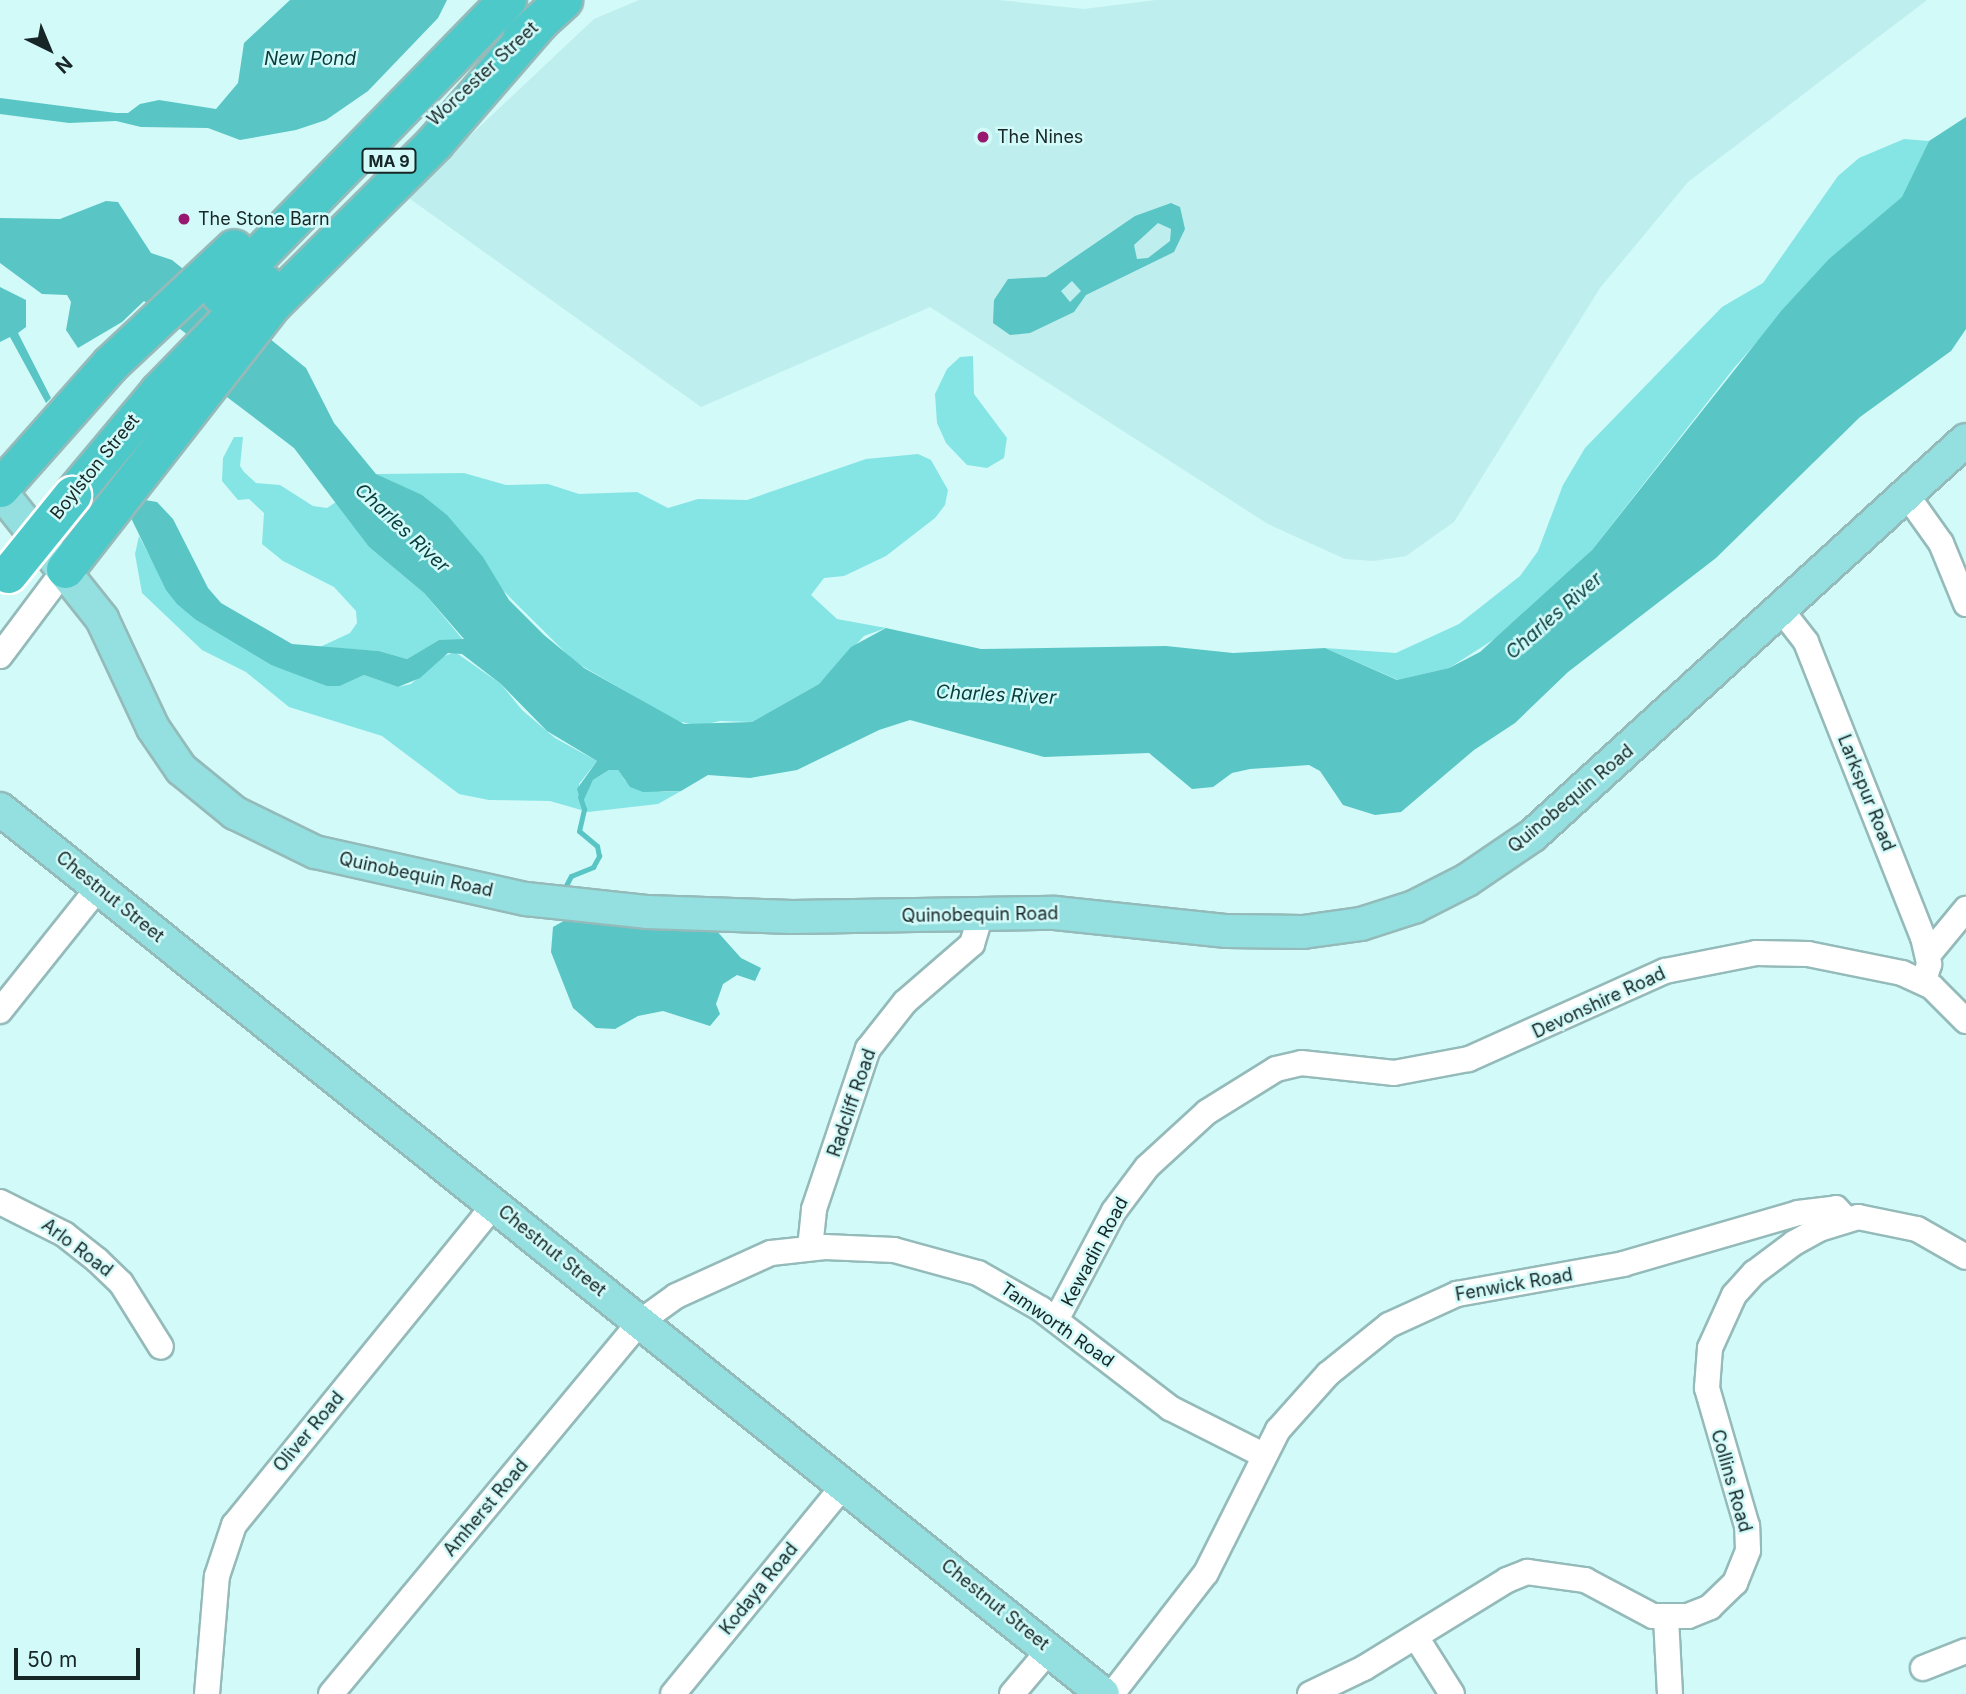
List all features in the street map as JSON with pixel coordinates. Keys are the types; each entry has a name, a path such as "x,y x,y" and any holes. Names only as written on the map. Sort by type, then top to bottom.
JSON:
{"highway":[{"name":"Worcester Street","path":"234,295 317,172 431,80 507,0"},
{"name":"Worcester Street","path":"185,348 234,295 550,11"},
{"path":"65,569 185,348 234,295"},
{"path":"0,489 81,394 185,348"},
{"name":"Boylston Street","path":"3,570 64,486 185,348"}],"main road":[{"name":"Quinobequin Road","path":"0,489 102,619 153,728 181,769 234,813 300,846 498,893 569,905 761,917 1078,914 1283,932 1341,928 1396,914 1467,880 1541,829 1966,440"},
{"name":"Chestnut Street","path":"0,809 1050,1648 1103,1694"}],"street":[{"path":"1906,494 1941,543 1966,604"},
{"path":"0,656 65,569"},
{"name":"Larkspur Road","path":"1782,611 1806,642 1928,955 1924,982"},
{"path":"0,1012 99,887"},
{"path":"1928,955 1966,909"},
{"name":"Radcliff Road","path":"810,1248 814,1209 869,1049 899,1009 972,944 981,915"},
{"name":"Devonshire Road","path":"1301,1063 1385,1074 1469,1059 1522,1039 1651,976 1736,955 1808,954 1890,970 1924,982 1966,1020"},
{"name":"Kewadin Road","path":"1056,1320 1114,1211 1161,1152 1240,1088 1276,1069 1301,1063"},
{"name":"Arlo Road","path":"0,1202 64,1234 97,1260 121,1283 161,1347"},
{"name":"Oliver Road","path":"206,1694 219,1562 237,1518 494,1205"},
{"name":"Fenwick Road","path":"1112,1694 1206,1573 1238,1514 1263,1455 1289,1416 1335,1368 1389,1325 1424,1306 1474,1290 1623,1264 1798,1213 1836,1208 1846,1219"},
{"name":"Collins Road","path":"1310,1694 1416,1637 1507,1580 1537,1571 1585,1580 1640,1611 1666,1618 1688,1616 1710,1607 1735,1583 1746,1561 1747,1527 1707,1388 1707,1360 1719,1322 1734,1295 1766,1262 1804,1236 1846,1219 1871,1217 1901,1223 1966,1257"},
{"name":"Tamworth Road","path":"640,1322 667,1301 746,1262 810,1248 894,1250 944,1260 993,1280 1056,1320 1170,1408 1263,1455"},
{"name":"Amherst Road","path":"331,1694 640,1322"},
{"name":"Kodaya Road","path":"673,1694 845,1484"},
{"path":"1666,1618 1670,1694"},
{"path":"1416,1637 1452,1694"},
{"path":"1012,1694 1050,1648"},
{"path":"1923,1668 1966,1651"}],"shaded area":[{"path":"639,0 998,0 1084,9 1156,0 1927,0 1688,182 1600,288 1454,522 1406,556 1374,561 1345,559 1268,524 930,307 701,407 406,196 594,19"},
{"path":"1904,139 1929,141 1903,197 1829,260 1734,368 1592,550 1507,631 1449,668 1398,680 1325,648 1396,653 1459,624 1520,576 1538,551 1563,485 1585,448 1722,307 1763,283 1838,176 1859,158"},
{"path":"973,356 974,394 1007,438 1004,458 987,468 967,465 946,443 937,423 935,394 947,369 960,357"},
{"path":"234,437 243,437 240,466 256,483 280,485 313,506 327,508 336,502 369,547 424,593 464,641 439,640 407,659 379,651 320,647 350,633 357,623 356,611 334,587 283,561 262,544 264,513 249,499 238,500 222,481 223,458"},
{"path":"918,454 931,460 948,490 945,505 935,518 886,556 844,576 824,578 811,595 837,619 886,628 864,636 819,684 752,722 720,721 699,726 677,721 575,662 397,485 376,474 464,473 506,485 548,484 579,494 637,492 668,508 698,499 747,500 866,459"},
{"path":"139,536 159,574 196,620 271,665 340,686 364,675 398,687 411,684 442,657 455,652 501,684 522,710 555,738 597,761 579,784 582,803 593,780 609,770 618,770 626,782 662,792 681,791 658,804 588,812 550,801 489,800 459,794 382,736 289,707 246,672 202,650 142,593 135,554"}],"water":[{"name":"New Pond","path":"290,0 447,0 438,18 368,91 326,120 296,130 240,140 208,128 141,127 116,121 69,123 0,114 0,98 116,113 128,113 140,104 159,100 216,109 238,83 244,43"},
{"name":"Charles River","path":"1966,117 1966,329 1951,351 1860,417 1716,558 1568,672 1515,723 1474,750 1401,812 1375,815 1343,805 1320,771 1309,765 1250,769 1232,773 1213,787 1192,789 1149,753 1044,757 910,720 879,730 797,770 750,778 708,775 681,791 643,792 630,787 618,770 609,770 593,780 582,804 577,789 597,761 547,731 501,684 462,654 448,653 420,678 398,687 364,675 340,686 327,686 271,665 196,620 177,604 166,590 132,520 130,511 139,499 157,502 173,519 208,588 221,603 292,644 379,651 407,659 439,640 464,639 424,593 369,547 294,448 223,394 238,374 144,301 122,322 78,348 66,330 71,302 67,295 42,294 0,263 0,218 60,219 106,201 118,202 151,253 172,260 306,368 334,423 376,474 422,495 447,515 483,557 509,600 544,635 584,668 684,724 752,722 819,684 851,647 886,628 981,649 1166,646 1233,653 1325,648 1397,680 1449,668 1480,652 1592,550 1782,310 1829,259 1902,197 1929,141"},
{"path":"1171,203 1180,207 1185,229 1174,252 1086,295 1074,312 1030,333 1010,335 993,323 994,300 1008,279 1046,277 1135,216","holes":["1158,223 1171,229 1170,241 1148,258 1137,259 1134,245","1072,281 1081,291 1070,302 1061,291"]},
{"path":"0,287 26,300 26,327 18,333 51,398 46,403 10,337 0,342"},
{"path":"569,918 715,929 741,958 761,968 755,981 737,975 723,984 716,1004 720,1014 710,1026 663,1011 638,1016 615,1029 596,1028 573,1008 551,952 553,927"}],"waterway":[{"path":"563,891 571,876 593,867 599,856 597,846 579,831 584,809 580,797"}],"place":[{"name":"The Nines","path":"983,137"},
{"name":"The Stone Barn","path":"184,219"}]}
